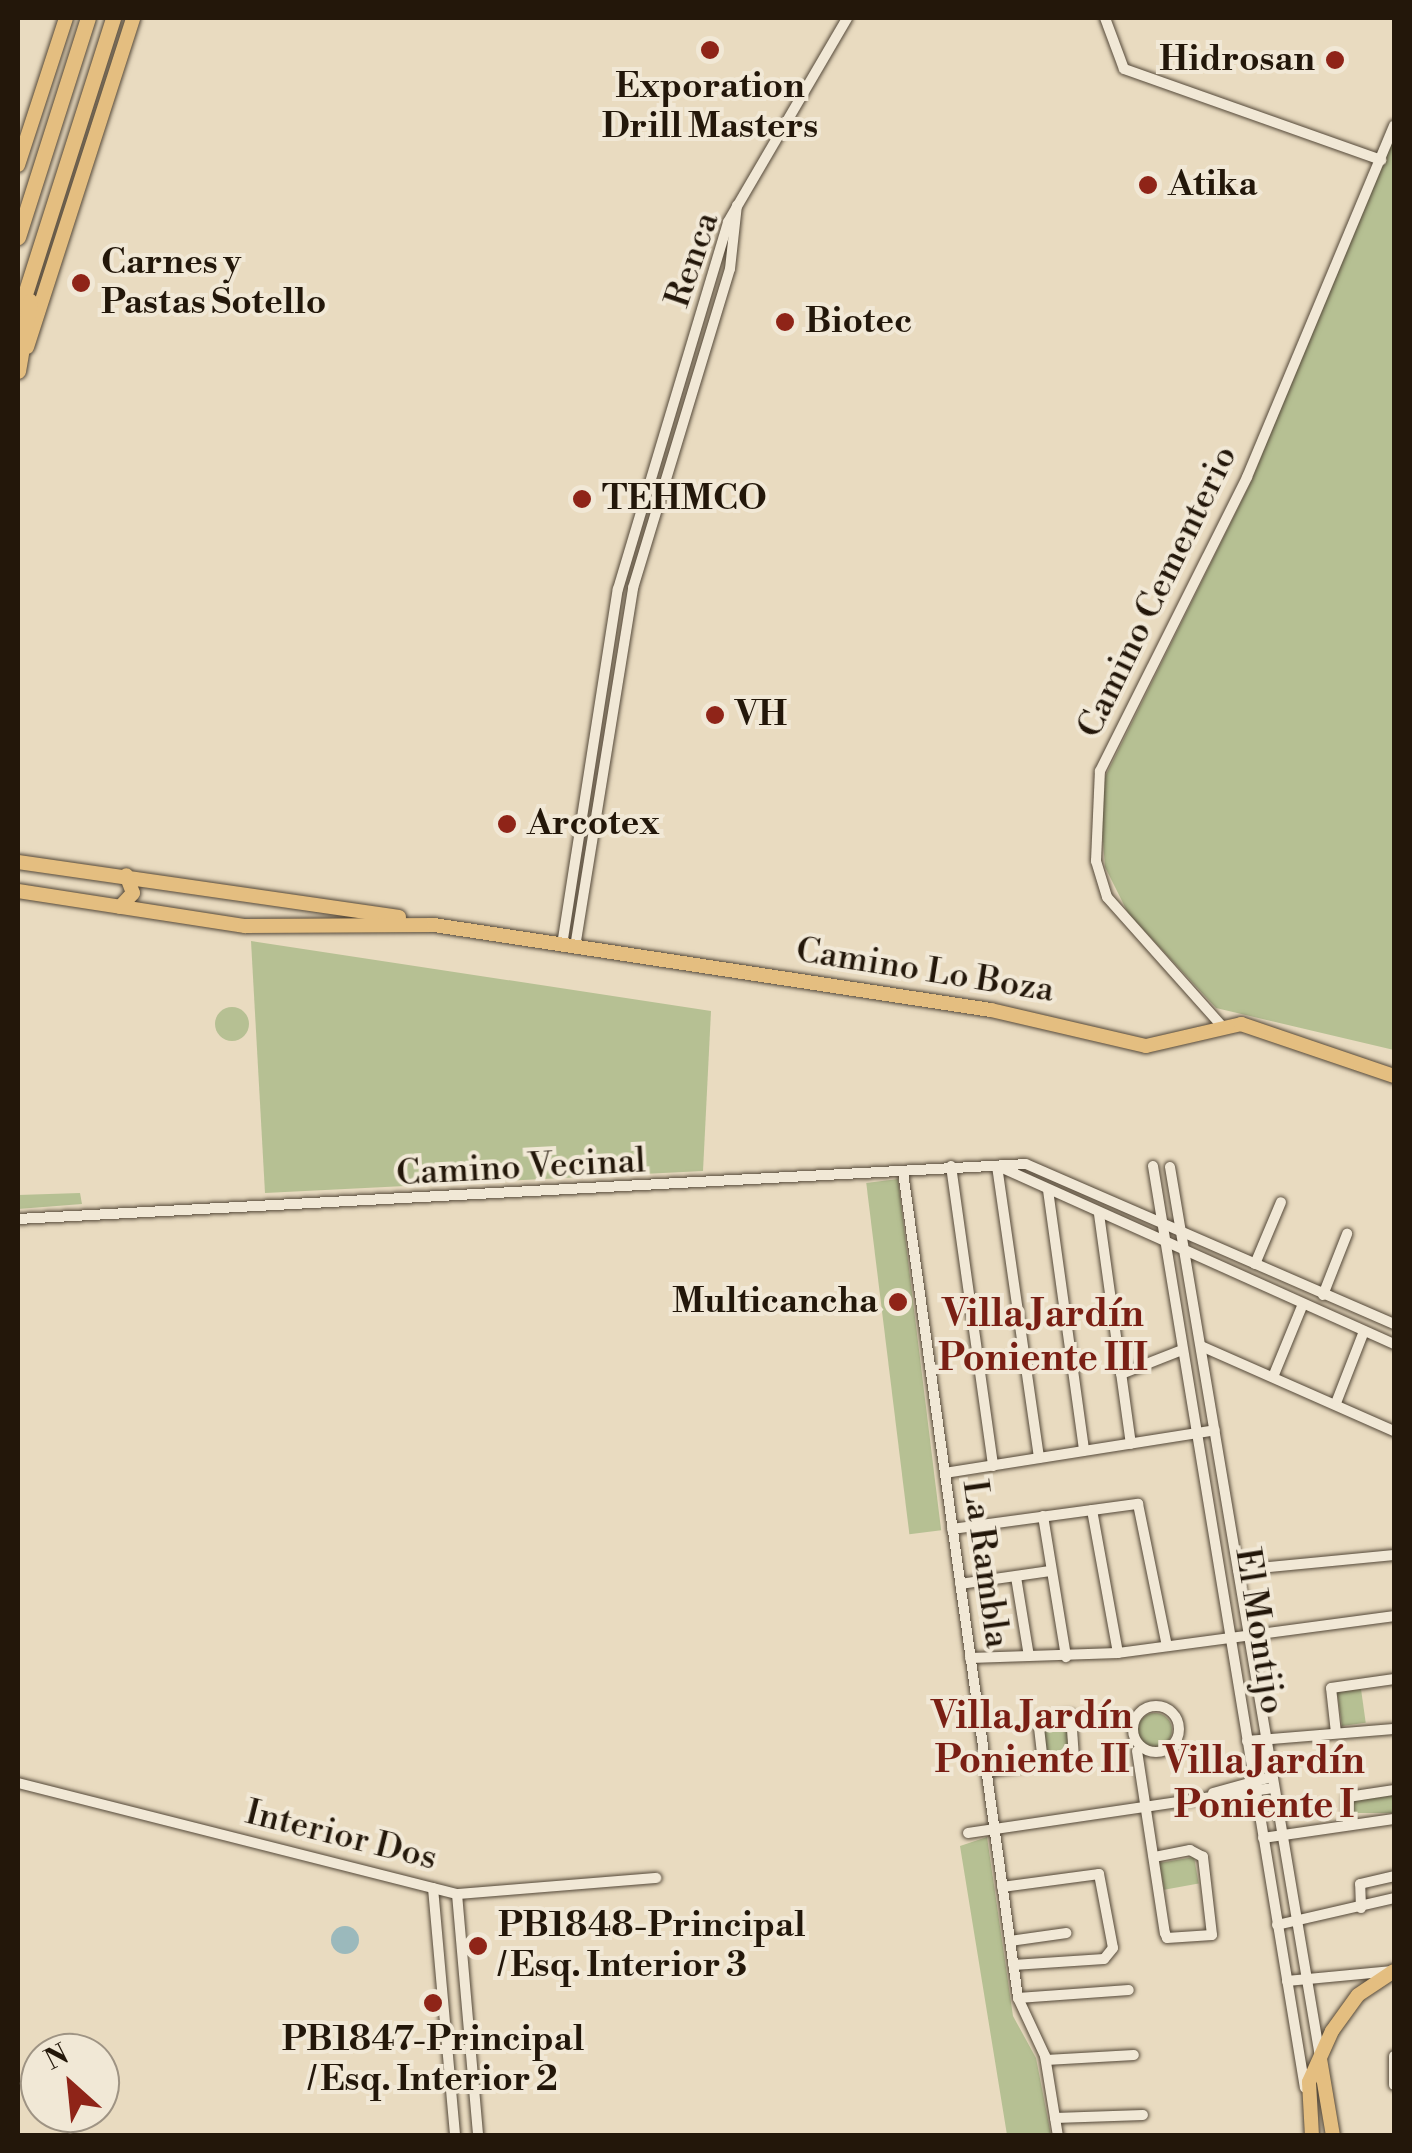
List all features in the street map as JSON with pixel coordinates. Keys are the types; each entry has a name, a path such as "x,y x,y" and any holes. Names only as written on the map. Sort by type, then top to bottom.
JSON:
{"highway":[{"path":"18,238 88,18"},
{"path":"18,316 113,18"},
{"path":"18,374 41,239"}],"main road":[{"path":"18,165 66,18"},
{"path":"18,374 134,18"},
{"name":"Camino Lo Boza","path":"18,862 126,875 1025,1016 1146,1046 1221,1025 1249,1026 1394,1076"},
{"path":"120,907 133,893 126,875"},
{"name":"Camino Lo Boza","path":"18,891 245,926 434,925"},
{"path":"1320,2058 1352,2002 1394,1971"},
{"name":"El Montijo","path":"1312,2136 1308,2106 1320,2058"},
{"name":"El Montijo","path":"1320,2058 1332,2136"}],"street":[{"path":"737,206 847,18"},
{"path":"1105,18 1124,68 1381,160"},
{"name":"Camino Cementerio","path":"1221,1025 1107,897 1096,861 1100,771 1247,477 1394,125"},
{"name":"Renca","path":"568,946 577,848 602,678 626,556 737,206"},
{"name":"Renca","path":"568,946 591,850 616,680 638,572 730,269 737,206"},
{"path":"718,265 730,269"},
{"path":"602,678 616,680"},
{"path":"577,848 591,850"},
{"name":"Camino Vecinal","path":"18,1219 1026,1164 1162,1222"},
{"path":"952,1166 993,1466"},
{"path":"997,1166 1165,1244 1394,1342"},
{"path":"997,1166 1038,1458"},
{"name":"El Montijo","path":"1153,1166 1308,2106"},
{"name":"El Montijo","path":"1170,1167 1320,2058"},
{"name":"La Rambla","path":"903,1172 1018,1998 1046,2060 1058,2136"},
{"path":"1048,1190 1084,1451"},
{"path":"1254,1264 1280,1202"},
{"path":"1099,1214 1131,1444"},
{"path":"1162,1222 1394,1324"},
{"path":"1323,1295 1347,1234"},
{"path":"1273,1377 1303,1304"},
{"path":"1336,1404 1364,1331"},
{"path":"1201,1346 1394,1430"},
{"path":"1121,1374 1182,1350"},
{"path":"945,1473 1215,1430"},
{"path":"952,1529 1141,1505 1167,1646"},
{"path":"1092,1510 1118,1653"},
{"path":"1043,1516 1066,1657"},
{"path":"1238,1570 1394,1555"},
{"path":"960,1584 1050,1572"},
{"path":"1016,1578 1029,1656"},
{"path":"970,1658 1118,1653 1248,1631 1394,1616"},
{"path":"1336,1733 1331,1688 1394,1679"},
{"path":"1137,1751 1180,1743 1174,1708 1131,1717 1166,1938 1212,1935 1203,1857 1190,1850 1154,1856"},
{"path":"986,1772 1043,1762 1077,1756 1071,1714 1041,1717 1043,1762"},
{"path":"1246,1741 1394,1729"},
{"name":"Interior Dos","path":"18,1783 456,1894 656,1878"},
{"path":"968,1833 1272,1783"},
{"path":"1348,1826 1348,1798 1394,1790"},
{"path":"1263,1838 1394,1818"},
{"path":"1002,1887 1099,1874 1112,1956 1013,1965"},
{"path":"1362,1908 1360,1884 1394,1876"},
{"path":"433,1888 455,2136"},
{"path":"456,1894 478,2136"},
{"path":"1278,1925 1394,1898"},
{"path":"1010,1940 1066,1932"},
{"path":"1287,1981 1394,1971"},
{"path":"1018,1998 1129,1990"},
{"path":"1046,2060 1134,2055"},
{"path":"1394,2057 1394,2085"},
{"path":"1055,2118 1143,2115"}],"green space":[{"path":"1394,127 1394,1050 1216,1008 1128,913 1105,867 1099,789 1251,482"},
{"path":"251,941 711,1011 703,1171 265,1193"},
{"path":"232,1007 244,1012 249,1024 244,1036 232,1041 220,1036 215,1024 220,1012"},
{"path":"898,1179 941,1530 909,1534 866,1183"},
{"path":"80,1193 82,1204 18,1209 18,1195"},
{"path":"1361,1689 1366,1723 1342,1726 1337,1692"},
{"path":"1155,1713 1167,1718 1172,1730 1167,1742 1155,1747 1143,1742 1138,1730 1143,1718"},
{"path":"1068,1719 1073,1753 1046,1756 1041,1723"},
{"path":"1350,1795 1394,1795 1394,1813 1350,1813"},
{"path":"987,1837 1013,2016 1036,2058 1051,2135 1007,2135 960,1846"},
{"path":"1194,1857 1199,1884 1164,1890 1160,1863"}],"water":[{"path":"345,1926 355,1930 359,1940 355,1950 345,1954 335,1950 331,1940 335,1930"}],"place":[{"name":"Exporation Drill Masters","path":"710,50"},
{"name":"Hidrosan","path":"1335,60"},
{"name":"Atika","path":"1148,185"},
{"name":"Carnes y Pastas Sotello","path":"81,283"},
{"name":"Biotec","path":"785,322"},
{"name":"TEHMCO","path":"582,499"},
{"name":"VH","path":"715,715"},
{"name":"Arcotex","path":"507,824"},
{"name":"Multicancha","path":"898,1302"},
{"name":"PB1848-Principal / Esq. Interior 3","path":"478,1946"},
{"name":"PB1847-Principal / Esq. Interior 2","path":"433,2003"}],"district":[{"name":"Villa Jardín Poniente III","path":"1043,1337"},
{"name":"Villa Jardín Poniente II","path":"1032,1739"},
{"name":"Villa Jardín Poniente I","path":"1264,1784"}]}
